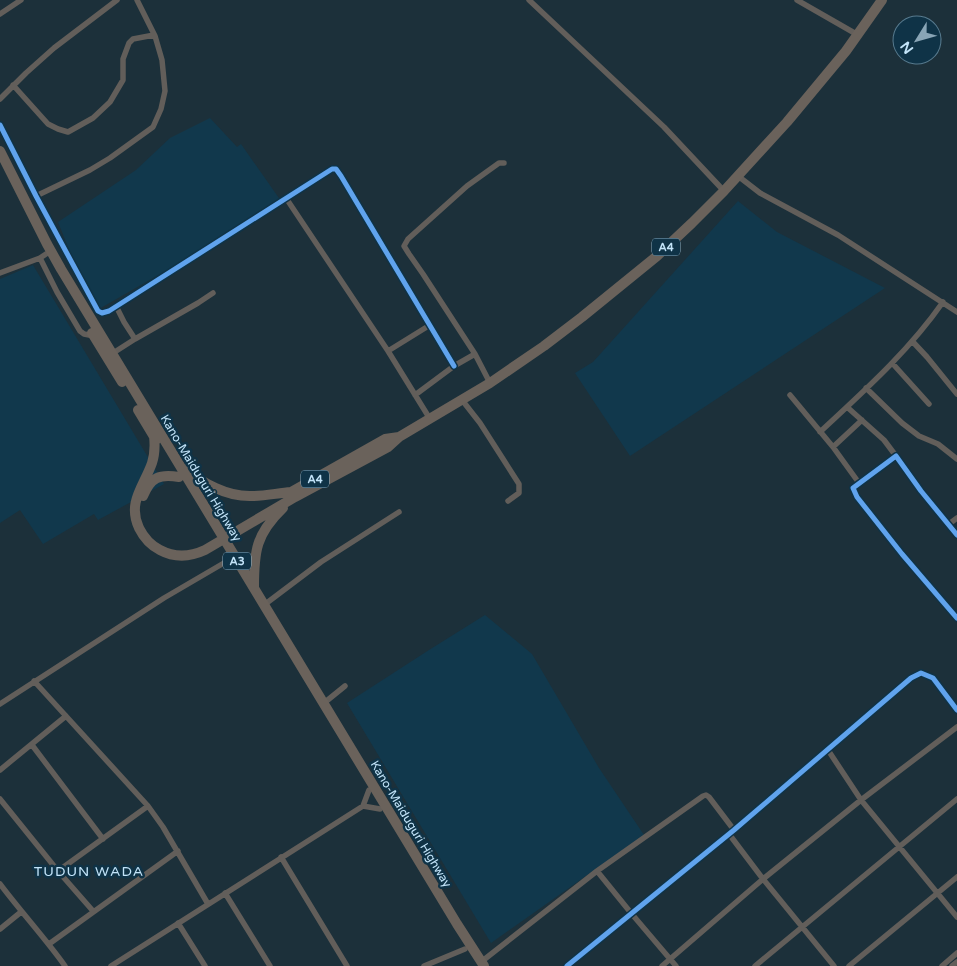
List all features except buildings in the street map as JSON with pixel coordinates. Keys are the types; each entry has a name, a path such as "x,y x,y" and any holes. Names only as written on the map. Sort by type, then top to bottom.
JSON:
{"highway":[{"name":"A4","path":"154,436 155,445 152,461 137,493 135,517 140,531 150,544 167,553 184,556 192,555 385,439 398,437 462,400 544,346 617,289 685,230 757,156 804,103 858,35 882,0"},
{"name":"Kano-Maiduguri Highway","path":"0,151 47,244 154,436 465,949 480,964"},
{"name":"Kano-Maiduguri Highway","path":"0,166 43,256 180,466 480,964"},
{"path":"180,466 218,490 234,495 251,497 293,494"},
{"name":"A4","path":"179,477 160,476 148,486 141,502 142,518 149,533 165,546 178,550 203,547"},
{"path":"254,588 255,552 259,540 264,530 293,494"}],"street":[{"path":"0,14 21,0"},
{"path":"0,98 54,48 117,0"},
{"path":"36,196 90,170 153,127 161,109 165,91 162,60 154,35 137,0"},
{"path":"529,0 664,127 724,191"},
{"path":"797,0 858,35"},
{"path":"13,85 48,124 68,132 93,118 110,102 123,80 123,59 129,43 134,39 154,35"},
{"path":"0,125 98,311 102,313 109,311 332,169 336,169 454,366"},
{"path":"490,383 475,354 404,246 408,239 467,186 499,163 504,164"},
{"path":"738,176 760,193 838,235 957,312"},
{"path":"286,198 388,351 430,419"},
{"path":"0,273 43,256"},
{"path":"109,355 213,293"},
{"path":"820,432 893,364 913,342 943,302"},
{"path":"116,306 134,339"},
{"path":"388,351 430,325"},
{"path":"913,342 957,394"},
{"path":"415,396 454,366 475,354"},
{"path":"893,364 929,404"},
{"path":"866,388 902,423 919,436 938,444 957,460"},
{"path":"790,394 833,447 859,483"},
{"path":"462,400 480,422 519,484 519,493 508,501"},
{"path":"847,407 884,440 957,535"},
{"path":"833,447 862,420"},
{"path":"896,456 853,488 854,492 902,554 956,615"},
{"path":"264,605 321,562 399,512"},
{"path":"949,524 957,518"},
{"path":"0,704 164,598 229,560"},
{"path":"567,966 731,832 911,678 921,673 932,678 957,710"},
{"path":"34,681 148,806 178,851 208,904"},
{"path":"324,703 345,686"},
{"path":"0,770 66,716"},
{"path":"662,966 764,879 957,727"},
{"path":"32,744 103,839"},
{"path":"828,750 862,800 957,917"},
{"path":"111,966 121,964 178,923 363,806 368,790"},
{"path":"480,964 597,871 706,794 764,879 834,966"},
{"path":"0,799 93,911"},
{"path":"756,966 957,799"},
{"path":"58,871 148,806"},
{"path":"363,806 380,809"},
{"path":"49,944 178,851"},
{"path":"281,857 347,966"},
{"path":"597,871 676,966"},
{"path":"849,966 957,877"},
{"path":"0,884 65,966"},
{"path":"225,893 270,966"},
{"path":"0,929 21,912"},
{"path":"178,923 205,966"},
{"path":"424,966 465,949"},
{"path":"942,966 957,953"},
{"path":"952,966 957,962"}],"shaded area":[{"path":"210,118 237,147 241,144 281,201 188,258 99,309 76,267 58,222 136,170 170,138"},
{"path":"738,201 777,232 885,288 630,456 575,373 593,362"},
{"path":"33,265 164,484 98,520 94,514 43,544 20,510 0,523 0,279"},
{"path":"485,615 532,654 599,768 644,835 491,943 347,703"}],"cycle path":[{"path":"0,125 98,311 102,313 109,311 332,169 336,169 454,366"},
{"path":"957,535 921,491 896,456 853,488 857,497 902,554 957,618"},
{"path":"567,966 734,830 911,678 921,673 933,678 957,710"}],"district":[{"name":"TUDUN WADA","path":"89,871"}]}
